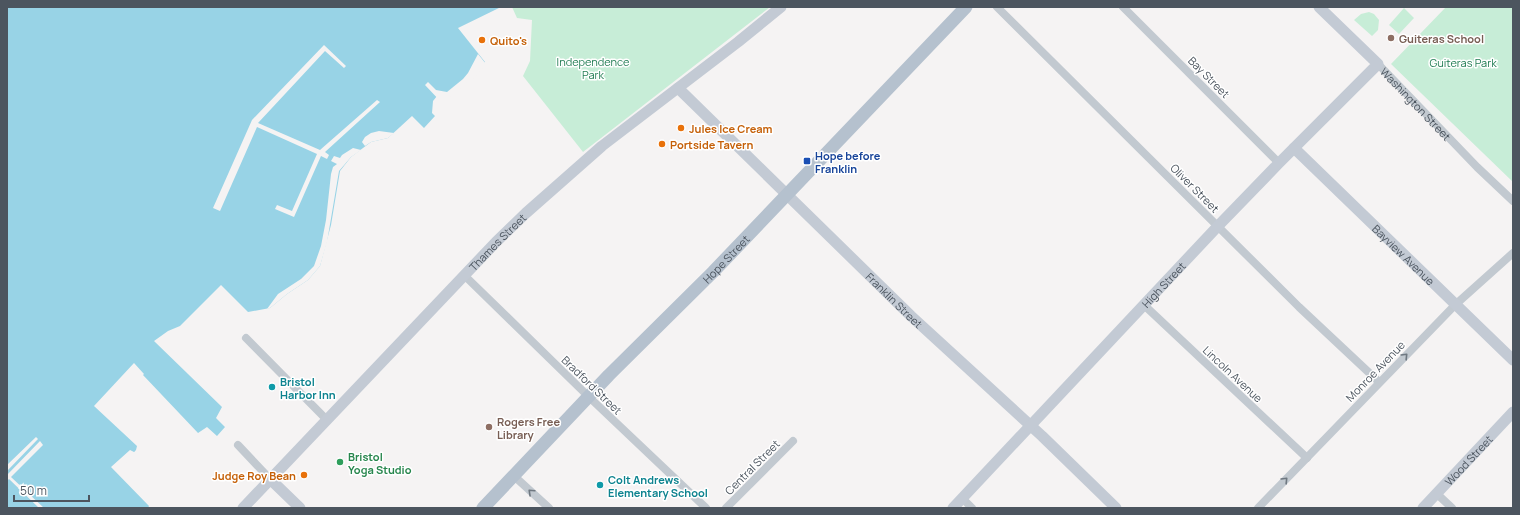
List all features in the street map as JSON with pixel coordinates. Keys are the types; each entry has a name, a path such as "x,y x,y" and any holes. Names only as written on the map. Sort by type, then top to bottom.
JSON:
{"main road":[{"name":"Hope Street","path":"483,508 589,397 713,272 966,7"}],"street":[{"name":"Thames Street","path":"243,508 501,237 602,146 781,7"},
{"name":"Oliver Street","path":"997,7 1299,307 1379,382"},
{"name":"Bay Street","path":"1123,7 1279,162"},
{"name":"Washington Street","path":"1319,7 1378,64 1477,167 1513,201"},
{"name":"High Street","path":"953,508 1279,162 1378,64"},
{"name":"Franklin Street","path":"678,88 906,311 1116,508"},
{"name":"Bayview Avenue","path":"1294,148 1513,360"},
{"name":"Monroe Avenue","path":"1258,508 1455,305 1513,254"},
{"name":"Bradford Street","path":"465,276 706,508"},
{"name":"Lincoln Avenue","path":"1144,305 1307,458"},
{"path":"246,338 327,420"},
{"name":"Wood Street","path":"1423,508 1513,412"},
{"name":"Central Street","path":"726,508 793,441"},
{"path":"238,445 300,508"},
{"path":"514,476 549,508"},
{"path":"1436,493 1452,508"},
{"path":"962,498 972,508"}],"green space":[{"name":"Independence Park","path":"512,7 770,7 583,152 523,76 530,61 532,20 517,18"},
{"name":"Guiteras Park","path":"1446,7 1513,7 1513,182 1391,64"},
{"path":"1404,8 1414,18 1399,34 1389,25"},
{"path":"1369,12 1374,14 1379,20 1378,30 1372,36 1354,20 1361,14"}],"water":[{"path":"7,7 501,7 458,28 485,62 443,102 437,96 433,101 432,113 435,116 424,128 412,116 388,138 371,142 351,157 340,171 331,225 320,266 308,280 270,308 248,312 221,285 180,326 168,331 154,341 222,407 216,418 225,427 217,436 207,427 198,433 143,375 144,374 134,363 94,406 137,446 136,450 119,469 154,508 7,508"}],"pier":[{"path":"324,45 346,66 344,68 325,51 258,123 320,150 377,100 380,102 325,152 329,155 327,159 321,156 294,217 275,209 277,205 292,211 317,154 257,127 220,211 213,208 252,120"},
{"path":"478,54 486,64 470,83 467,82 444,103 442,103 425,85 428,82 436,90 447,92 468,73"},
{"path":"379,131 394,133 388,138 371,142 365,146 362,142 365,137 371,133"},
{"path":"353,148 361,150 351,157 339,171 327,242 320,266 308,280 267,309 278,294 301,279 314,266 321,246 326,220 331,174 333,167 337,164 331,161 334,156 340,158"},
{"path":"36,437 38,439 7,471 7,465"},
{"path":"40,441 43,445 11,477 44,508 39,508 9,479 7,481 7,475"},
{"path":"130,450 136,453 121,469 155,508 148,508 149,506 111,467"}],"place":[{"name":"Guiteras School","path":"1391,38"},
{"name":"Quito's","path":"482,40"},
{"name":"Jules Ice Cream","path":"681,128"},
{"name":"Portside Tavern","path":"662,144"},
{"name":"Hope before Franklin","path":"807,161"},
{"name":"Bristol Harbor Inn","path":"272,387"},
{"name":"Rogers Free Library","path":"489,427"},
{"name":"Bristol Yoga Studio","path":"340,462"},
{"name":"Judge Roy Bean","path":"304,475"},
{"name":"Colt Andrews Elementary School","path":"600,485"}]}
